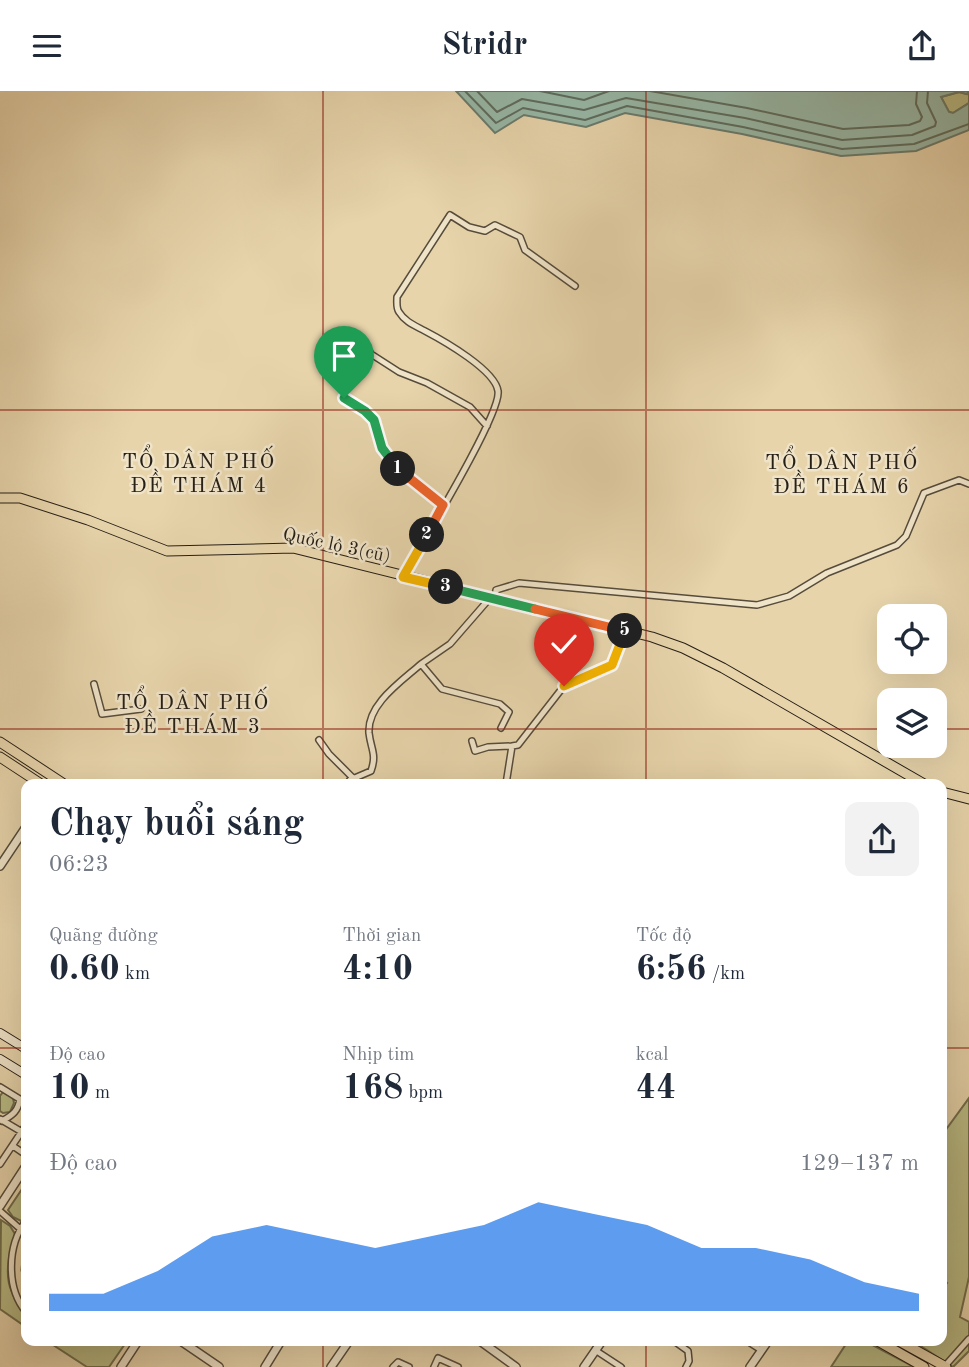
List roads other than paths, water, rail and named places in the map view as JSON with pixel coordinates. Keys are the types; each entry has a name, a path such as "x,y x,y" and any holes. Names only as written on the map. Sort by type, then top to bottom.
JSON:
{"main road":[{"name":"Quốc lộ 3(cũ)","path":"2,497 20,498 167,551 293,548 668,643 698,655 916,779"},
{"path":"0,742 56,779"},
{"path":"0,757 33,779"},
{"path":"947,793 969,799"},
{"path":"0,1033 21,1046"},
{"path":"0,1059 21,1073"},
{"path":"887,1346 924,1367"},
{"path":"908,1346 945,1367"}],"street":[{"path":"403,577 487,426 499,395 492,378 461,352 411,324 399,313 397,297 450,215 469,227 485,231 495,225 507,229 520,237 525,250 575,286"},
{"path":"360,337 371,354 399,372 427,383 470,407 487,426"},
{"path":"344,398 374,420 382,448 398,470 443,505"},
{"path":"319,740 353,778 371,771 375,759 369,731 376,710 390,691 421,664 450,645 501,587 519,583 757,605 789,596 827,573 897,545 906,536 924,493 959,480 969,484"},
{"path":"472,741 475,751 488,747 518,745 564,686 612,665 625,631"},
{"path":"421,664 442,689 500,704 509,712 501,728"},
{"path":"94,684 102,714 141,709"},
{"path":"507,779 512,746"},
{"path":"0,866 21,834"},
{"path":"0,1087 20,1099 14,1114 1,1120"},
{"path":"1,1120 21,1131"},
{"path":"0,1164 21,1134"},
{"path":"13,1146 21,1152"},
{"path":"21,1174 0,1208 21,1227 13,1250 12,1282 21,1301"},
{"path":"945,1367 969,1339"},
{"path":"121,1367 135,1346"},
{"path":"188,1346 219,1367"},
{"path":"265,1367 278,1346"},
{"path":"331,1367 346,1346"},
{"path":"487,1346 516,1367"},
{"path":"584,1367 598,1346"},
{"path":"681,1346 688,1351 690,1361 686,1367"},
{"path":"755,1346 761,1350"},
{"path":"750,1367 764,1346"},
{"path":"595,1350 621,1367"},
{"path":"434,1367 438,1358 458,1367"},
{"path":"393,1367 398,1362 407,1366"}],"water":[{"path":"456,91 969,91 967,94 959,92 941,97 949,112 953,113 969,103 969,130 916,151 841,156 742,134 625,113 586,127 524,115 495,133"}],"district":[{"name":"TỔ DÂN PHỐ ĐỀ THÁM 4","path":"199,473"},
{"name":"TỔ DÂN PHỐ ĐỀ THÁM 6","path":"842,474"},
{"name":"TỔ DÂN PHỐ ĐỀ THÁM 3","path":"193,714"}]}
